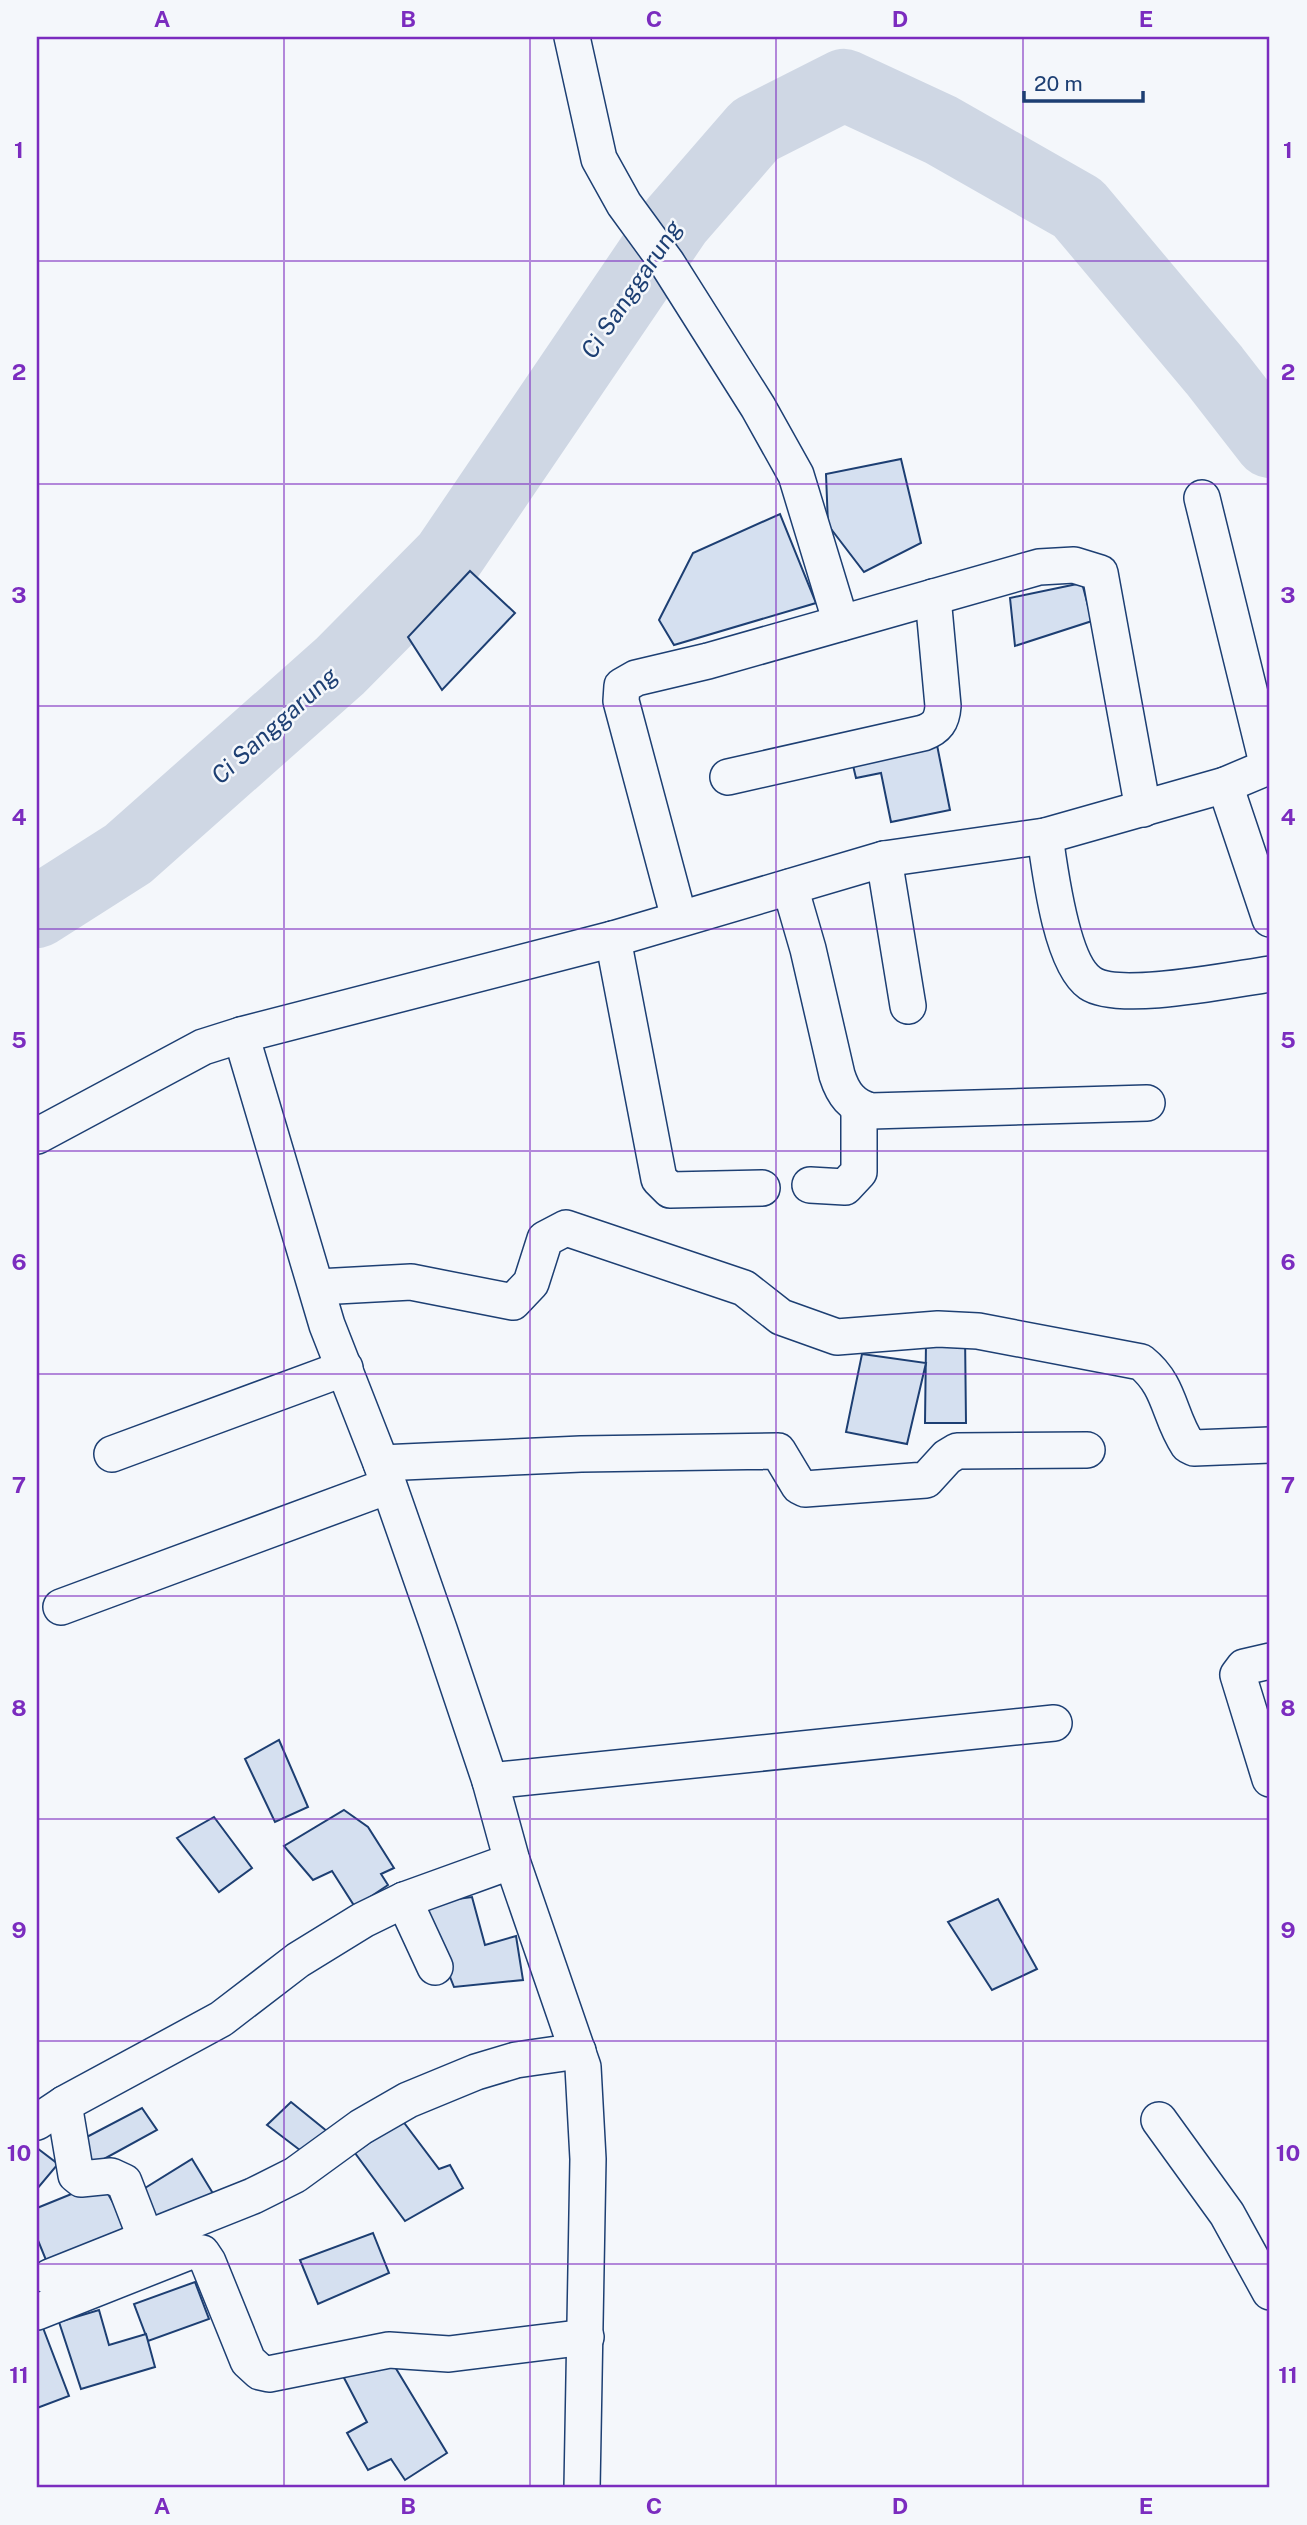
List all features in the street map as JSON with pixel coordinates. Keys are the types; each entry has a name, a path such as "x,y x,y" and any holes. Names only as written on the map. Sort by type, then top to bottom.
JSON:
{"street":[{"path":"572,37 594,144 606,173 624,204 667,263 758,407 796,475 841,623"},
{"path":"37,1136 203,1047 241,1035 613,939 884,859 1045,836 1225,785 1269,766 1202,498"},
{"path":"679,918 621,701 622,687 636,678 708,661 1059,563 1088,567 1100,573 1143,809"},
{"path":"729,776 923,733 935,727 942,716 943,706 933,597"},
{"path":"1225,785 1270,919"},
{"path":"1045,836 1056,908 1077,968 1090,983 1129,991 1270,974"},
{"path":"884,859 908,1006"},
{"path":"790,887 808,949 836,1075 841,1088 859,1108 871,1111 1147,1103"},
{"path":"613,939 659,1180 670,1190 761,1188"},
{"path":"241,1035 318,1287 327,1325 385,1475 490,1781 512,1861 583,2067 588,2159 582,2488"},
{"path":"810,1185 845,1187 859,1172 859,1108"},
{"path":"318,1287 411,1282 513,1302 531,1283 545,1239 566,1228 744,1288 781,1317 837,1337 938,1329 978,1331 1112,1354 1141,1363 1157,1375 1188,1445 1194,1448 1270,1445"},
{"path":"112,1454 345,1368"},
{"path":"61,1607 385,1475 582,1454 778,1451 799,1486 805,1489 926,1480 947,1457 957,1451 1087,1450"},
{"path":"1270,1661 1244,1667 1238,1675 1270,1779"},
{"path":"490,1781 1054,1723"},
{"path":"146,2239 124,2182 111,2176 81,2179 76,2175 50,2113 221,2019 298,1961 363,1920 404,1900 512,1861"},
{"path":"404,1900 435,1968"},
{"path":"50,2277 253,2196 295,2175 361,2127 408,2100 476,2072 516,2060 578,2051"},
{"path":"1159,2120 1227,2214 1270,2292"},
{"path":"37,2312 191,2251 202,2253 208,2262 248,2361 260,2372 269,2374 389,2350 449,2354 586,2337"}],"building":[{"path":"901,459 921,543 864,572 828,525 826,474"},
{"path":"780,514 816,603 674,645 659,620 693,553"},
{"path":"470,571 515,613 442,690 408,637"},
{"path":"1082,583 1092,621 1015,646 1010,598"},
{"path":"936,740 950,810 891,822 881,773 856,778 851,757"},
{"path":"965,1333 966,1423 925,1423 926,1343"},
{"path":"862,1354 926,1363 907,1444 846,1432"},
{"path":"279,1740 308,1807 275,1822 245,1759"},
{"path":"344,1810 368,1827 394,1868 381,1874 388,1885 355,1907 332,1871 313,1880 284,1846"},
{"path":"214,1817 252,1868 219,1892 177,1838"},
{"path":"472,1897 485,1945 516,1936 523,1980 454,1987 421,1904"},
{"path":"998,1899 1037,1969 992,1990 948,1922"},
{"path":"291,2102 333,2136 309,2157 267,2125"},
{"path":"142,2108 157,2130 93,2165 81,2140"},
{"path":"402,2120 439,2169 450,2165 463,2188 405,2221 355,2153"},
{"path":"37,2148 58,2164 37,2189"},
{"path":"192,2159 217,2200 158,2227 137,2193"},
{"path":"101,2182 129,2230 48,2265 37,2238 37,2208"},
{"path":"373,2233 389,2273 318,2304 300,2260"},
{"path":"195,2282 209,2319 148,2341 134,2304"},
{"path":"99,2310 109,2345 146,2334 155,2367 81,2389 59,2322"},
{"path":"40,2320 69,2396 37,2408 37,2322"},
{"path":"389,2357 447,2453 405,2480 391,2459 368,2470 347,2433 367,2422 342,2374"}],"waterway":[{"name":"Ci Sanggarung","path":"37,912 128,854 340,666 448,557 676,221 755,130 844,85 941,130 1078,208 1214,370 1270,442"}]}
